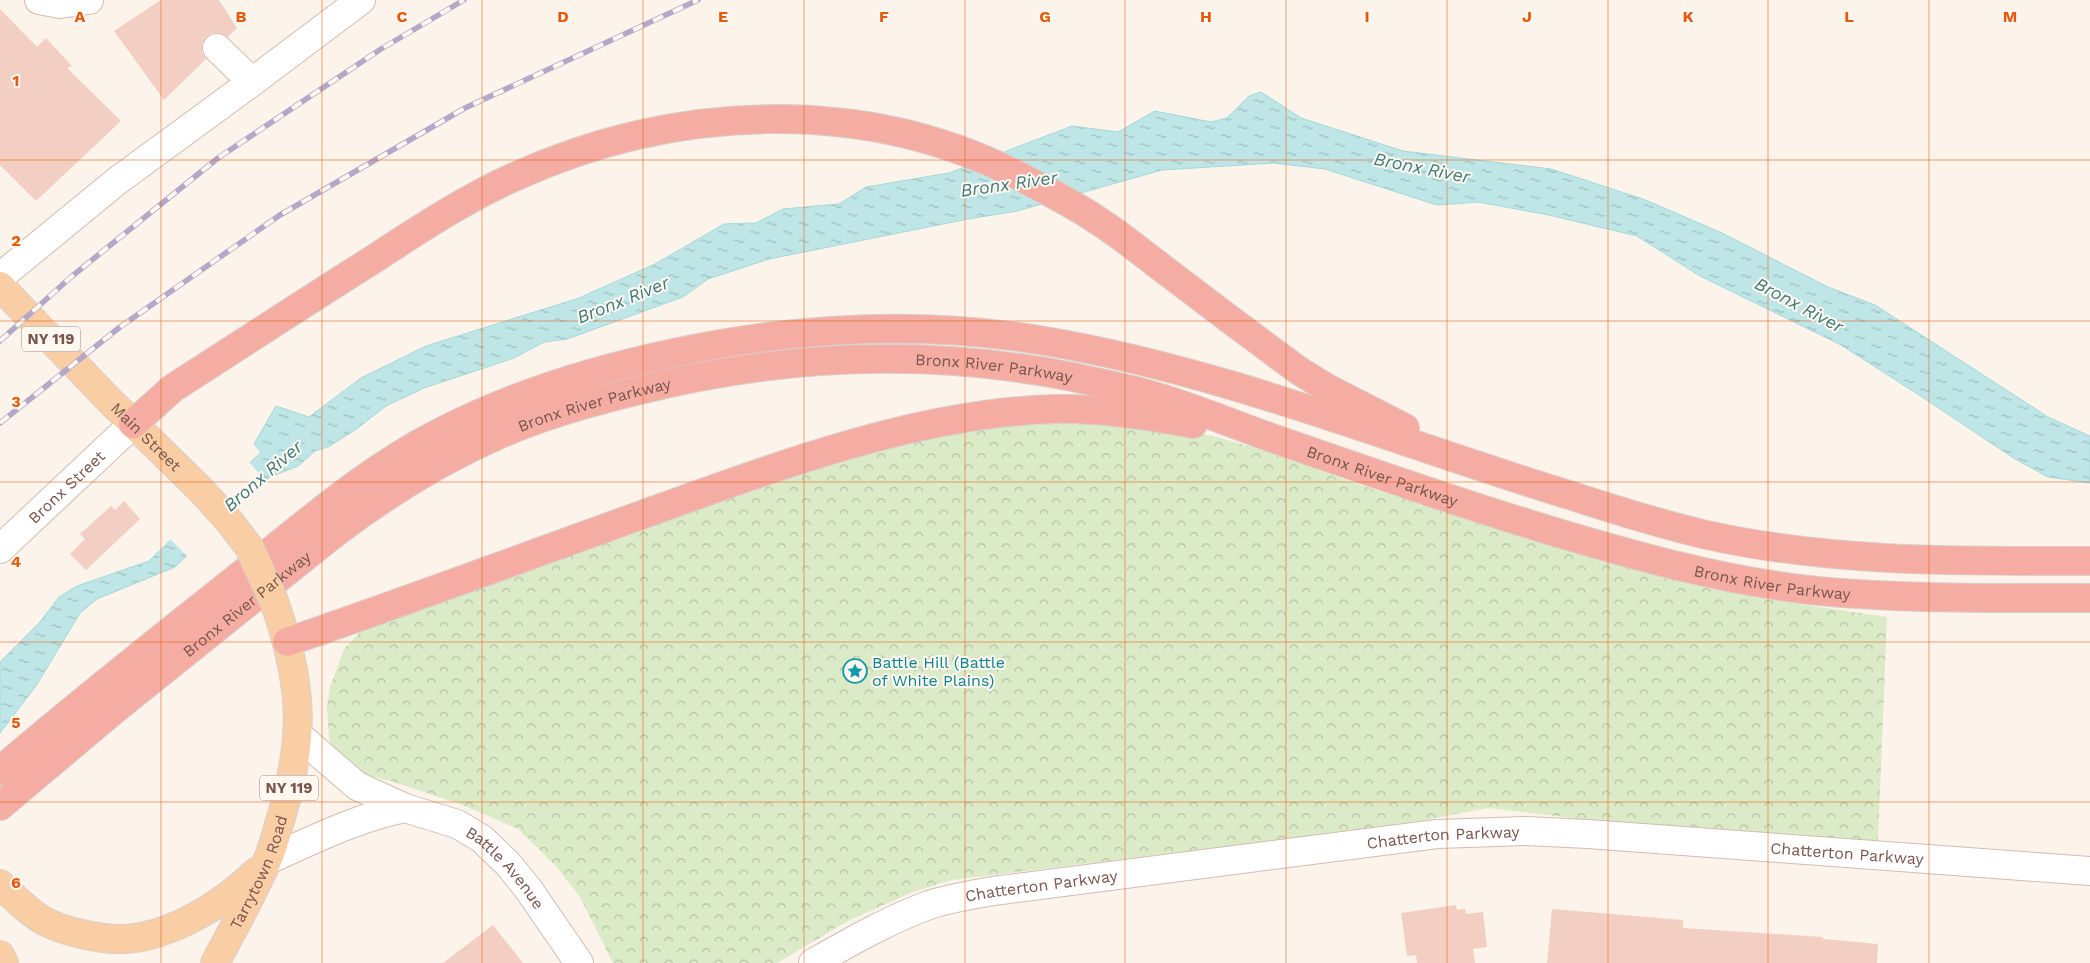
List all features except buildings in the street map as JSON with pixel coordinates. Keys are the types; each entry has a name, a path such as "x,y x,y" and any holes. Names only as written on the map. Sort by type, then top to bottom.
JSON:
{"highway":[{"path":"133,424 173,388 442,216 515,177 593,147 634,136 727,120 802,119 848,123 925,139 1015,174 1097,220 1301,372 1327,388 1487,470"},
{"name":"Bronx River Parkway","path":"0,771 135,659 316,515 361,481 408,450 458,423 538,391 600,371 707,346 823,330 883,328 941,330 1045,341 1139,362 1235,387 1487,470 1651,520 1703,534 1763,546 1819,554 1871,558 2090,561"},
{"name":"Bronx River Parkway","path":"0,806 144,686 354,518 421,474 472,447 522,425 600,400 713,374 768,365 828,360 941,359 1041,371 1142,393 1563,534 1671,564 1727,577 1840,593 1955,597 2090,598"},
{"path":"287,642 721,487 818,456 920,428 1018,412 1091,410 1146,415 1278,440"}],"main road":[{"name":"Main Street","path":"0,286 229,520 248,547 274,601"},
{"name":"Tarrytown Road","path":"215,963 268,860 296,759 298,705 294,672 274,601"},
{"path":"0,884 42,920 57,927 79,933 125,939 164,930 185,922 227,898 268,860"},
{"path":"0,955 4,963"}],"street":[{"path":"39,0 60,4 89,0"},
{"path":"0,277 117,181 361,0"},
{"path":"217,48 252,82"},
{"name":"Bronx Street","path":"0,549 133,424"},
{"name":"Battle Avenue","path":"298,735 357,786 405,808 457,824 482,839 509,865 529,890 579,963"},
{"name":"Battle Avenue","path":"268,860 346,825 377,814 405,808"},
{"name":"Chatterton Parkway","path":"813,963 868,932 904,915 930,905 960,897 1012,888 1437,834 1508,831 1588,834 2090,871"}],"green space":[{"path":"1071,421 1131,424 1213,436 1277,454 1354,483 1534,540 1699,586 1764,599 1887,617 1878,841 1607,822 1488,808 1388,827 952,880 913,892 848,921 777,963 613,963 580,897 555,865 518,829 468,807 391,781 360,774 334,753 329,738 327,707 330,687 344,649 364,628 805,470 923,439 1003,426"}],"water":[{"name":"Bronx River","path":"1261,92 1301,118 1403,151 1551,169 1643,199 1722,233 1828,287 1875,305 2048,417 2090,436 2090,483 2048,477 2015,459 1841,345 1700,276 1637,236 1549,215 1478,202 1437,205 1325,169 1274,163 1162,170 1017,211 769,259 708,279 683,297 567,339 544,342 514,358 424,388 386,406 355,430 328,447 315,451 298,466 270,477 175,567 97,599 80,613 36,686 0,733 0,662 40,622 59,597 77,586 149,561 261,452 254,444 276,406 309,417 361,378 426,346 579,298 655,264 724,224 756,223 783,209 839,204 866,187 949,173 1072,126 1118,132 1155,111 1211,122 1227,118 1249,96"}],"pier":[{"path":"248,461 268,482 188,557 169,538"}],"railway":[{"path":"0,341 71,277 218,158 381,49 464,0"},
{"path":"0,423 120,327 280,215 465,108 698,0"}],"place":[{"name":"Battle Hill (Battle of White Plains)","path":"855,671"}]}
